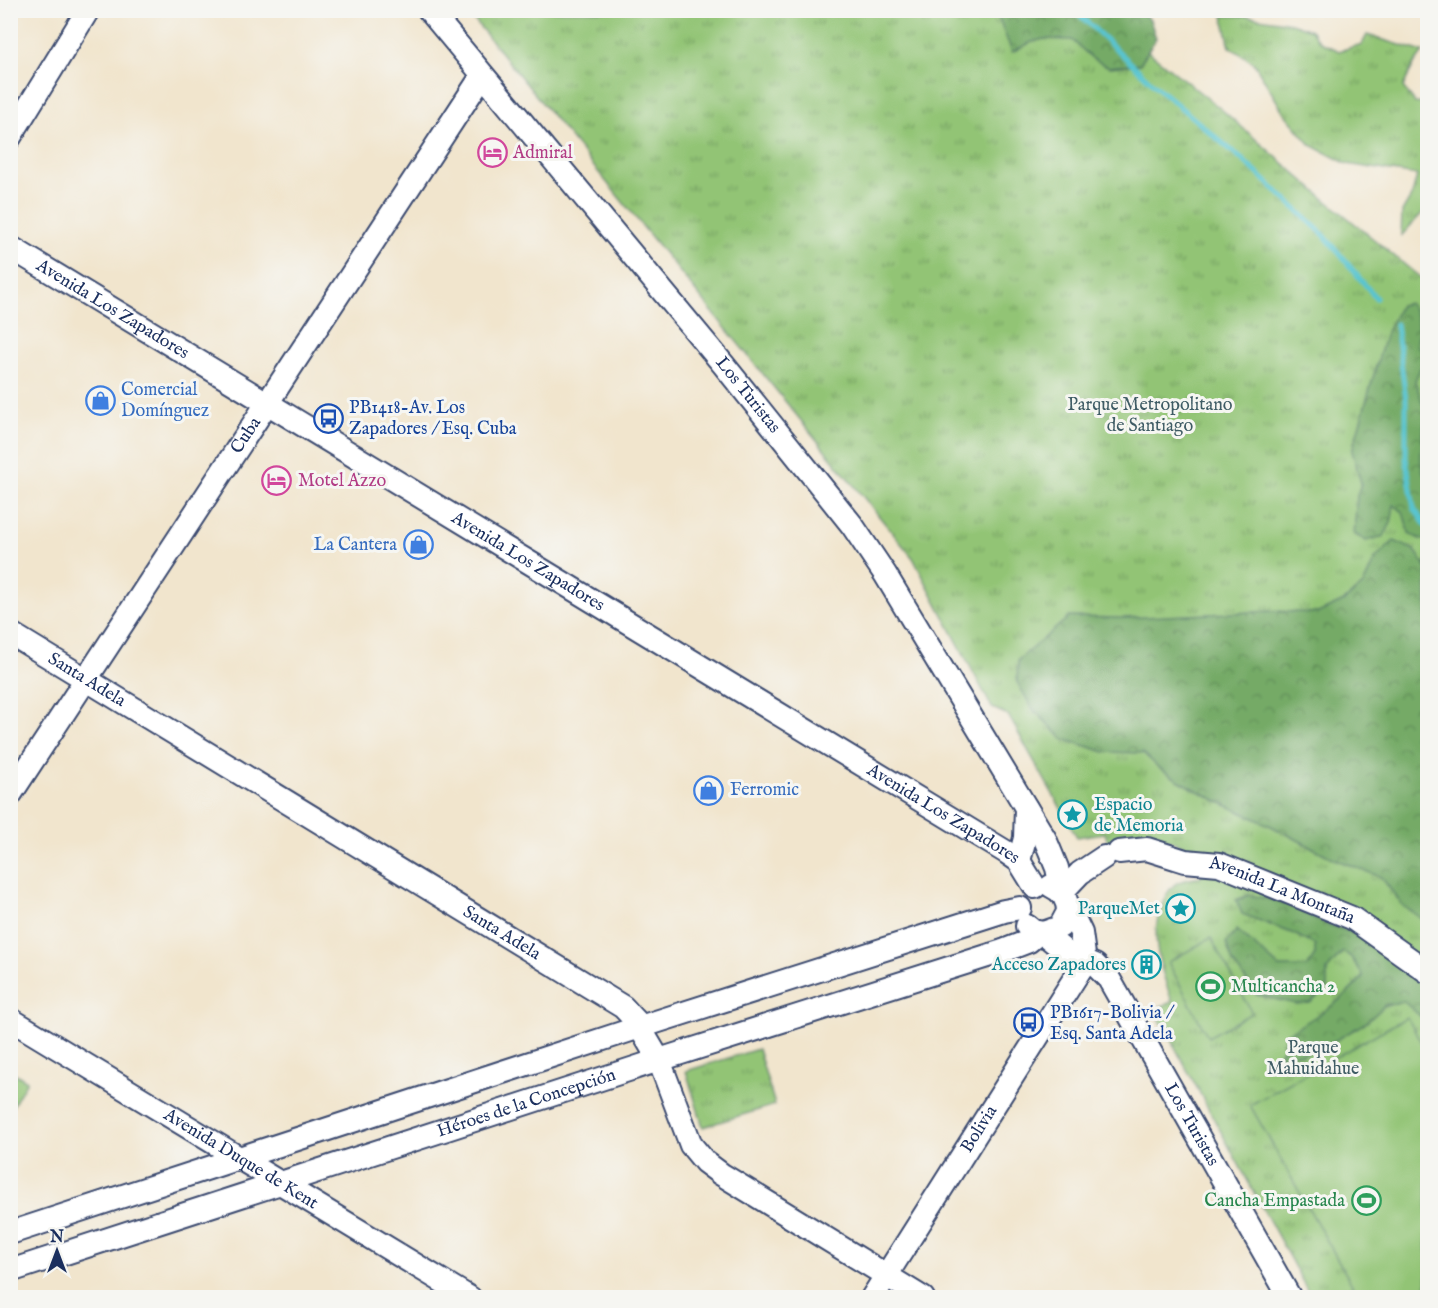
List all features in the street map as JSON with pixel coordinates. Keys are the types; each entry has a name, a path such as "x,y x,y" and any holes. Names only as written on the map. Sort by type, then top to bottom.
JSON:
{"street":[{"name":"Los Turistas","path":"429,10 730,373 846,518 885,574 1052,855 1065,899 1081,933 1085,962"},
{"path":"10,137 80,13"},
{"name":"Cuba","path":"10,795 482,76"},
{"name":"Avenida Los Zapadores","path":"10,247 1018,861 1035,886"},
{"name":"Santa Adela","path":"10,633 623,1007 633,1016 659,1060 686,1134 705,1162 923,1298"},
{"path":"1018,861 1026,838 1026,808"},
{"name":"Avenida La Montaña","path":"1065,899 1080,873 1111,855 1147,849 1185,861 1219,864 1352,918 1428,972"},
{"path":"1035,886 1052,886 1065,899 1066,918 1060,927 1041,933 1025,924 1020,908 1023,898 1035,886"},
{"name":"Héroes de la Concepción","path":"10,1233 640,1027 1004,911 1020,908"},
{"name":"Los Turistas","path":"1041,933 1068,954 1095,965 1109,979 1290,1298"},
{"name":"Héroes de la Concepción","path":"10,1271 1003,951 1029,941 1041,933"},
{"name":"Bolivia","path":"872,1298 1085,962"},
{"name":"Avenida Duque de Kent","path":"10,1019 470,1298"}],"green space":[{"name":"Parque Metropolitano de Santiago","path":"467,11 1097,11 1221,109 1320,195 1427,283 1427,1297 1311,1297 1154,1009 1172,1002 1156,942 1158,917 1163,902 1168,892 1177,883 1201,877 1209,856 1172,841 1139,836 1109,846 1105,833 1077,837 1008,715 992,708 913,558"},
{"path":"996,11 1140,11 1150,20 1156,38 1140,64 1109,67 1093,59 1072,40 1044,39 1012,52"},
{"path":"1223,16 1247,16 1291,23 1311,30 1320,42 1339,51 1362,44 1367,35 1423,52 1403,87 1415,103 1427,104 1427,208 1401,236 1402,212 1412,195 1417,175 1347,164 1311,145 1284,113 1254,63 1230,47"},
{"path":"1409,303 1418,323 1417,345 1426,355 1415,381 1425,413 1421,464 1427,479 1427,539 1421,540 1409,533 1403,512 1394,505 1391,523 1384,536 1366,541 1354,534 1357,496 1361,483 1352,451 1385,336 1400,305"},
{"path":"1394,541 1415,550 1427,568 1427,922 1403,906 1381,877 1334,859 1219,802 1159,768 1143,753 1105,752 1063,739 1032,708 1017,682 1018,660 1069,617 1123,618 1274,611 1318,613 1344,601 1363,585 1375,559"},
{"path":"1249,895 1278,901 1329,925 1353,933 1427,983 1427,1022 1403,1001 1384,1006 1367,1022 1328,1045 1307,1053 1278,1056 1283,1048 1285,1034 1338,1001 1363,976 1351,957 1343,952 1327,970 1327,989 1310,1003 1296,1004 1257,995 1233,963 1226,943 1237,930 1279,967 1307,967 1315,955 1315,945 1294,934 1242,914 1236,900"},
{"name":"Multicancha 2","path":"1211,938 1252,1013 1208,1037 1168,962"},
{"name":"Cancha Empastada","path":"1407,1017 1427,1053 1427,1297 1359,1297 1250,1105"},
{"path":"758,1049 775,1105 703,1127 686,1071"},
{"path":"11,1071 27,1081 11,1109"}],"waterway":[{"path":"1074,10 1160,90 1245,162 1324,235 1376,298"},
{"path":"1396,324 1406,400 1406,459 1414,508 1428,529"}],"place":[{"name":"Admiral","path":"492,153"},
{"name":"Comercial Domínguez","path":"100,400"},
{"name":"PB1418-Av. Los Zapadores / Esq. Cuba","path":"328,418"},
{"name":"Motel Azzo","path":"277,481"},
{"name":"La Cantera","path":"418,545"},
{"name":"Ferromic","path":"709,790"},
{"name":"Espacio de Memoria","path":"1073,815"},
{"name":"ParqueMet","path":"1181,909"},
{"name":"Acceso Zapadores","path":"1147,965"},
{"name":"Multicancha 2","path":"1210,987"},
{"name":"PB1617-Bolivia / Esq. Santa Adela","path":"1029,1023"},
{"name":"Cancha Empastada","path":"1366,1201"}],"park label":[{"name":"Parque Mahuidahue","path":"1313,1058"}]}
